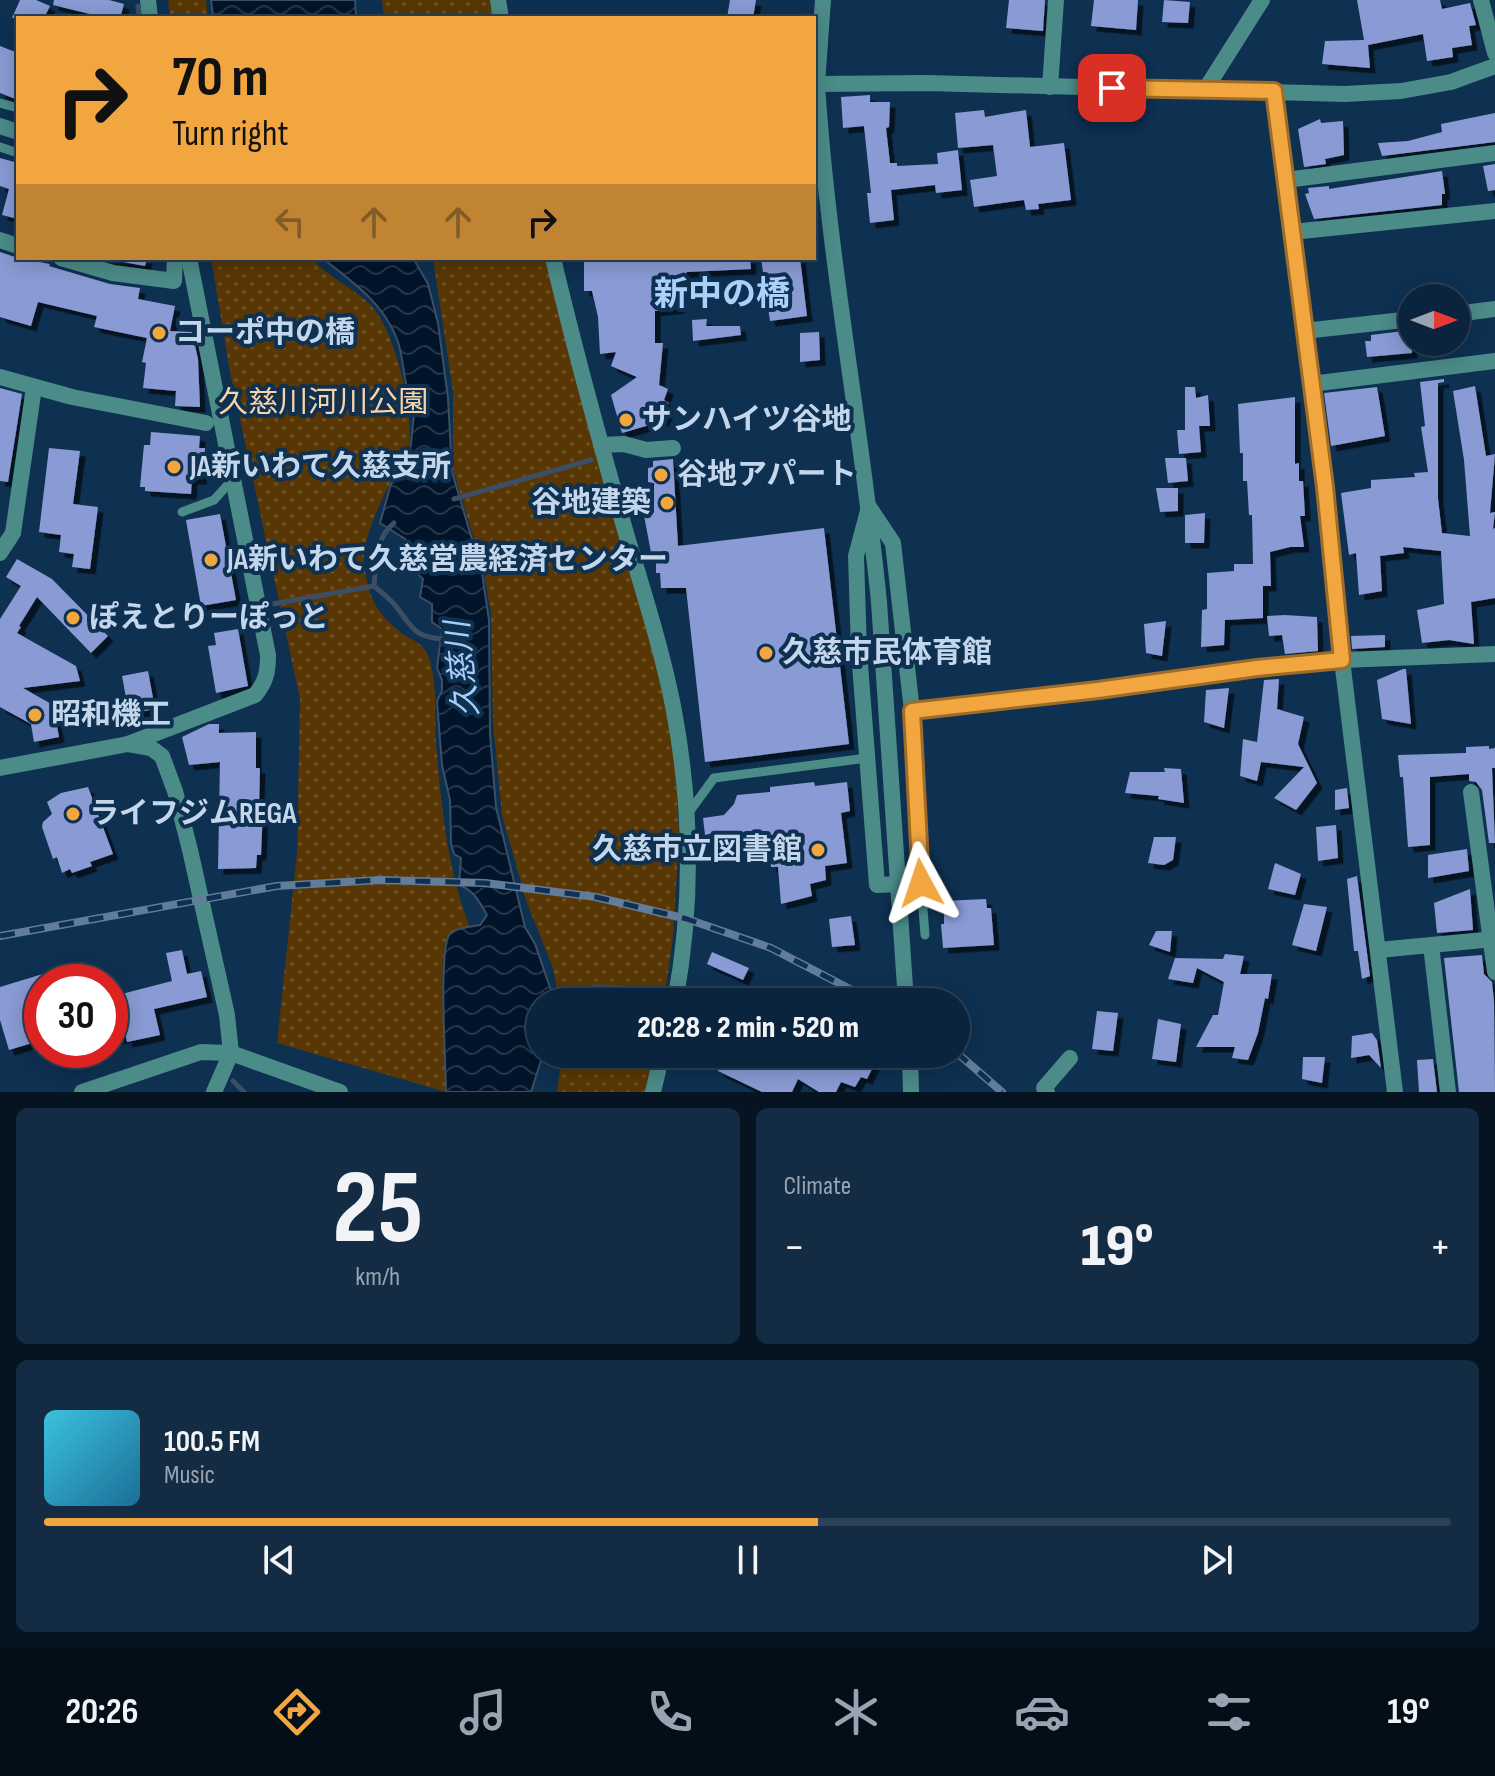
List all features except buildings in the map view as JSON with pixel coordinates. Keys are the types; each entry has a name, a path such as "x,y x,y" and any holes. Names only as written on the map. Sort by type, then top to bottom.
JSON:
{"street":[{"path":"823,0 816,84 821,145 879,602 905,988"},
{"path":"1050,87 1056,0"},
{"path":"1205,90 1262,0"},
{"path":"1481,0 1495,53"},
{"path":"816,84 926,83 1345,94 1401,91 1451,82 1495,66"},
{"path":"1274,91 1325,487 1342,660 1395,1092"},
{"path":"1286,180 1495,153"},
{"path":"1292,232 1495,211"},
{"path":"68,260 113,273 174,281 175,260"},
{"path":"0,768 128,744 255,695 265,683 268,655 189,260"},
{"path":"553,260 578,363 674,711 689,857 687,919 677,988"},
{"path":"1470,312 1495,309"},
{"path":"1304,331 1398,321"},
{"path":"1311,384 1495,361"},
{"path":"0,377 206,423"},
{"path":"1,548 13,533 34,387"},
{"path":"601,445 624,444 646,450 673,448"},
{"path":"869,507 893,543 912,711 921,883 877,885 856,556 869,507"},
{"path":"912,711 1257,668 1342,660 1495,654"},
{"path":"128,744 151,748 162,756 169,772 238,1055 214,1092"},
{"path":"1471,792 1495,972"},
{"path":"1378,950 1492,939"},
{"path":"1431,945 1448,1092"},
{"path":"82,1092 201,1052 238,1055 340,1092"},
{"path":"1047,1092 1044,1088 1070,1058"},
{"path":"653,1092 659,1068"},
{"path":"910,1068 911,1092"}],"lane":[{"path":"182,512 214,500 233,479"},
{"path":"687,815 714,778 867,758"},
{"path":"921,883 925,935"}],"green space":[{"path":"168,0 206,0 208,16 170,16"},
{"path":"382,0 494,0 496,16 384,16"},
{"name":"久慈川河川公園","path":"211,260 314,260 373,308 382,320 397,358 407,403 409,443 405,460 374,517 364,563 370,593 378,609 399,631 423,648 434,678 436,742 446,836 470,927 453,932 445,946 446,1092 277,1043 297,853 300,699 230,372"},
{"name":"久慈川河川公園","path":"433,260 552,260 652,646 675,752 679,837 673,937 666,988 557,988 553,968 526,900 502,815 493,723 491,613 484,572 453,469 453,392"},
{"path":"560,1068 653,1068 648,1092 557,1092"}],"water":[{"path":"211,0 355,0 356,16 213,16"},
{"name":"久慈川","path":"325,260 414,260 428,284 438,323 448,398 452,472 482,573 489,620 490,734 496,807 525,927 535,944 550,988 526,988 526,1068 539,1068 531,1092 446,1092 443,983 446,943 450,934 480,925 487,915 473,894 459,885 461,858 454,854 451,843 450,800 442,765 437,701 442,691 437,668 442,629 432,622 432,604 420,597 423,579 415,571 415,556 405,539 380,523 391,484 402,475 409,463 415,404 407,388 397,339 384,315 366,294"}],"waterway":[{"path":"138,6 139,14"},
{"path":"454,499 591,460"},
{"path":"374,586 380,544 394,523"},
{"name":"久慈川","path":"273,604 374,586 416,631 444,639"},
{"path":"590,988 627,988"},
{"path":"233,1081 244,1092"}],"railway":[{"path":"0,936 277,886 380,880 485,883 596,897 687,919 771,948 848,988"},
{"path":"970,1064 1002,1092"}],"place":[{"name":"コーポ中の橋","path":"159,333"},
{"name":"サンハイツ谷地","path":"626,420"},
{"name":"JA新いわて久慈支所","path":"174,467"},
{"name":"谷地アパート","path":"661,475"},
{"name":"谷地建築","path":"667,503"},
{"name":"JA新いわて久慈営農経済センター","path":"211,560"},
{"name":"ぽえとりーぽっと","path":"73,618"},
{"name":"久慈市民体育館","path":"766,653"},
{"name":"昭和機工","path":"35,715"},
{"name":"ライフジムREGA","path":"73,814"},
{"name":"久慈市立図書館","path":"818,850"}],"district":[{"name":"新中の橋","path":"722,294"}],"route":[{"path":"921,883 912,711 1342,660 1325,487 1274,91 1112,88"}]}
